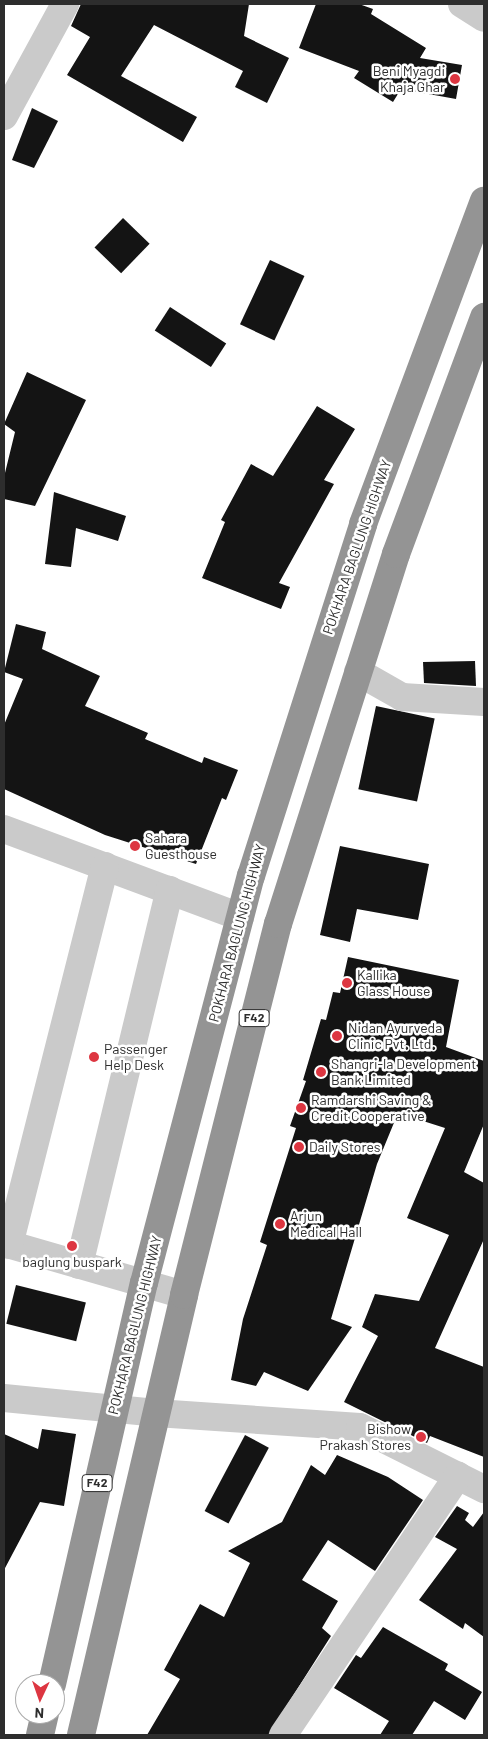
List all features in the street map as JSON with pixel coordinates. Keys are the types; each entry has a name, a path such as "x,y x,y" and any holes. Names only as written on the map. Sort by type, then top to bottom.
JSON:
{"highway":[{"name":"POKHARA BAGLUNG HIGHWAY","path":"54,1674 144,1283 240,917 363,524 484,201"},
{"name":"F42","path":"81,1735 184,1294 278,924 396,554 484,318"}],"street":[{"path":"4,116 65,4"},
{"path":"462,4 484,18"},
{"path":"358,672 402,697 484,702"},
{"path":"4,829 240,917"},
{"path":"105,866 6,1244 184,1294"},
{"path":"79,1265 170,890"},
{"path":"4,1398 156,1413 360,1427 484,1489"},
{"path":"283,1735 458,1476"}],"building":[{"path":"81,4 249,4 244,36 289,58 267,103 235,87 243,71 154,25 121,76 197,117 183,142 67,75 90,37 71,26"},
{"path":"316,4 359,4 373,9 371,14 426,48 420,58 462,65 456,99 401,89 393,102 354,78 359,71 299,48"},
{"path":"32,108 58,121 34,168 12,160"},
{"path":"123,218 150,244 121,273 95,247"},
{"path":"270,260 304,276 274,340 240,324"},
{"path":"170,307 226,343 211,367 155,330"},
{"path":"27,372 86,400 35,506 4,499 4,477 15,432 4,424"},
{"path":"317,406 355,429 324,480 334,484 279,583 290,587 281,609 202,578 225,522 221,520 251,464 273,476"},
{"path":"54,492 126,516 118,541 76,528 71,567 45,564"},
{"path":"16,624 46,632 42,649 100,676 85,706 148,733 145,739 202,763 204,757 238,770 226,800 222,798 196,864 105,835 4,789 4,725 23,679 4,672"},
{"path":"475,661 476,686 424,683 423,662"},
{"path":"376,706 435,718 417,802 358,789"},
{"path":"340,846 429,864 418,920 357,909 350,942 320,935"},
{"path":"348,957 459,980 446,1047 484,1061 484,1124 464,1172 484,1183 484,1239 435,1348 484,1367 484,1457 430,1436 427,1443 344,1402 378,1336 362,1327 375,1294 419,1301 449,1235 407,1218 445,1128 398,1113 377,1164 331,1319 352,1327 308,1391 264,1372 256,1386 231,1380 243,1319 267,1245 260,1242 296,1128 290,1126 306,1081 303,1080 321,1019 326,1020 333,992 340,993"},
{"path":"16,1285 86,1302 76,1341 6,1324"},
{"path":"42,1429 76,1434 64,1506 40,1502 4,1570 4,1434 38,1449"},
{"path":"245,1435 269,1448 228,1524 205,1511"},
{"path":"337,1455 388,1477 423,1500 375,1571 328,1540 302,1580 338,1601 322,1628 331,1636 268,1735 147,1735 180,1679 164,1670 200,1604 224,1617 250,1563 228,1551 282,1522 311,1465 325,1475"},
{"path":"457,1506 469,1513 465,1520 473,1527 484,1512 484,1637 465,1623 463,1629 419,1600 457,1549 435,1537"},
{"path":"383,1627 448,1664 445,1670 482,1692 465,1720 434,1701 412,1735 380,1735 389,1721 334,1688 356,1655 361,1658"}],"place":[{"name":"Beni Myagdi Khaja Ghar","path":"455,79"},
{"name":"Sahara Guesthouse","path":"135,846"},
{"name":"Kallika Glass House","path":"347,983"},
{"name":"Nidan Ayurveda Clinic Pvt. Ltd.","path":"337,1036"},
{"name":"Passenger Help Desk","path":"94,1057"},
{"name":"Shangri-la Development Bank Limited","path":"321,1072"},
{"name":"Ramdarshi Saving & Credit Cooperative","path":"301,1108"},
{"name":"Daily Stores","path":"299,1147"},
{"name":"Arjun Medical Hall","path":"280,1224"},
{"name":"baglung buspark","path":"72,1246"},
{"name":"Bishow Prakash Stores","path":"421,1437"}]}
